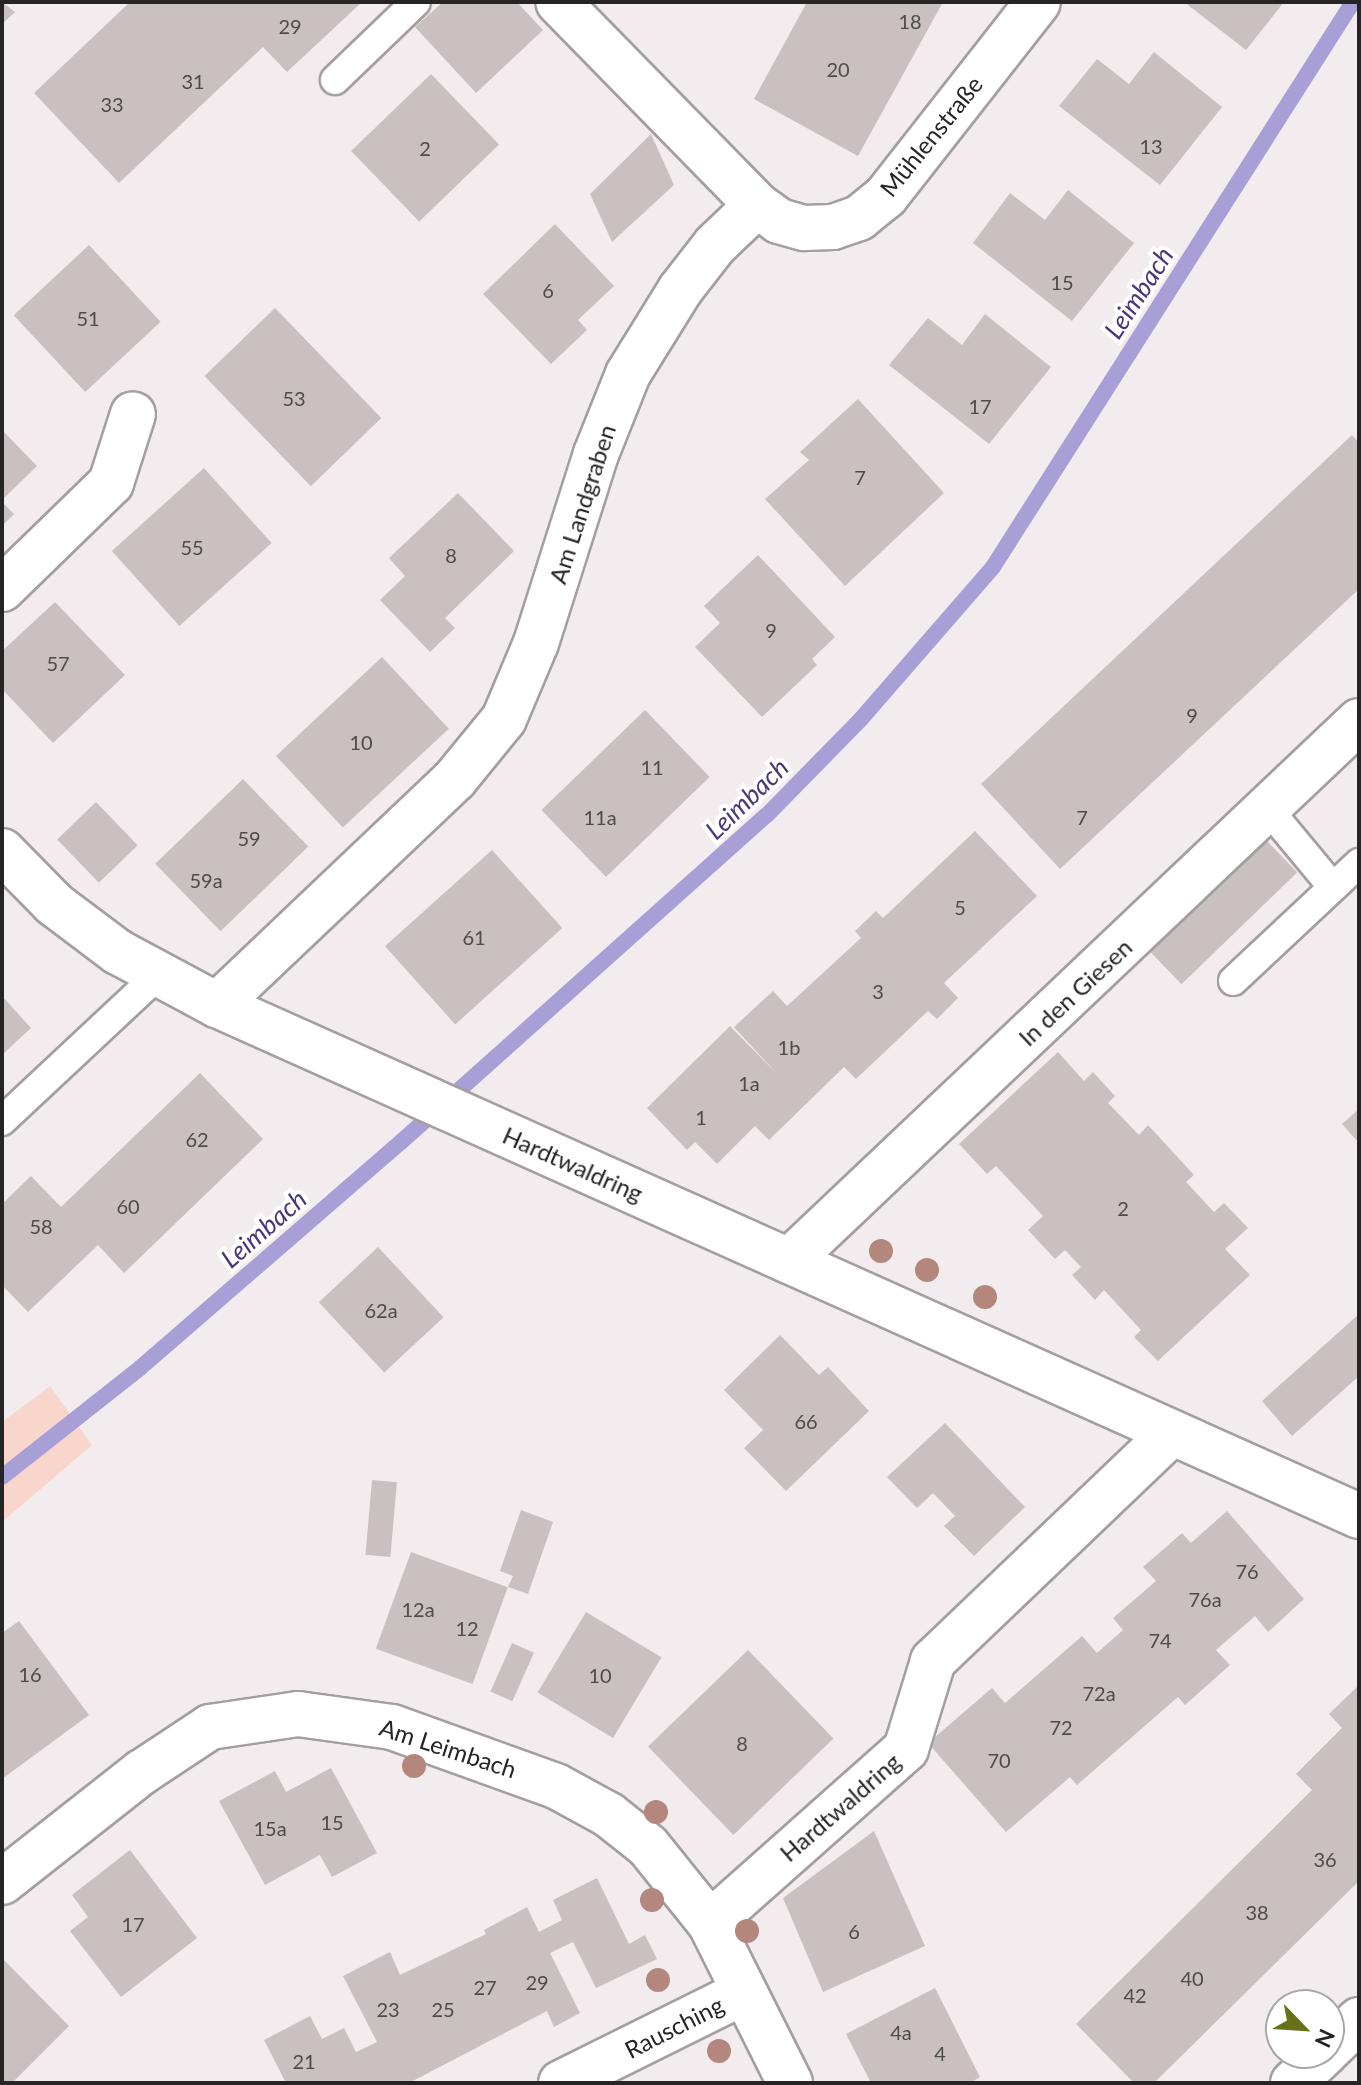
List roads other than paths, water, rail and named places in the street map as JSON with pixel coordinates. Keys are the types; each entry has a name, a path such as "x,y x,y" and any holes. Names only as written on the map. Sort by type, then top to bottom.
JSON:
{"street":[{"path":"558,2 757,205"},
{"name":"Mühlenstraße","path":"757,205 779,221 804,228 833,227 859,218 886,196 1038,2"},
{"name":"Am Landgraben","path":"217,1005 455,779 498,729 531,657 596,454 628,374 680,290 715,245 757,205"},
{"path":"2,589 111,483 133,414"},
{"name":"In den Giesen","path":"789,1261 1359,721"},
{"name":"Hardtwaldring","path":"2,851 86,929 158,975 217,1005 1359,1516"},
{"name":"Hardtwaldring","path":"710,1923 906,1749 933,1661 1172,1433"},
{"name":"Am Leimbach","path":"2,1882 142,1772 210,1727 298,1714 392,1727 556,1786 609,1815 648,1846 710,1923 790,2083"},
{"name":"Rausching","path":"561,2083 744,1992"},
{"path":"1293,2083 1308,2069"}],"lane":[{"path":"335,80 416,2"},
{"path":"1268,809 1332,886"},
{"path":"1233,981 1359,863"},
{"path":"2,1121 158,975"}],"waterway":[{"name":"Leimbach","path":"2,1477 140,1368 402,1141 767,815 861,719 993,567 1353,2"}]}
